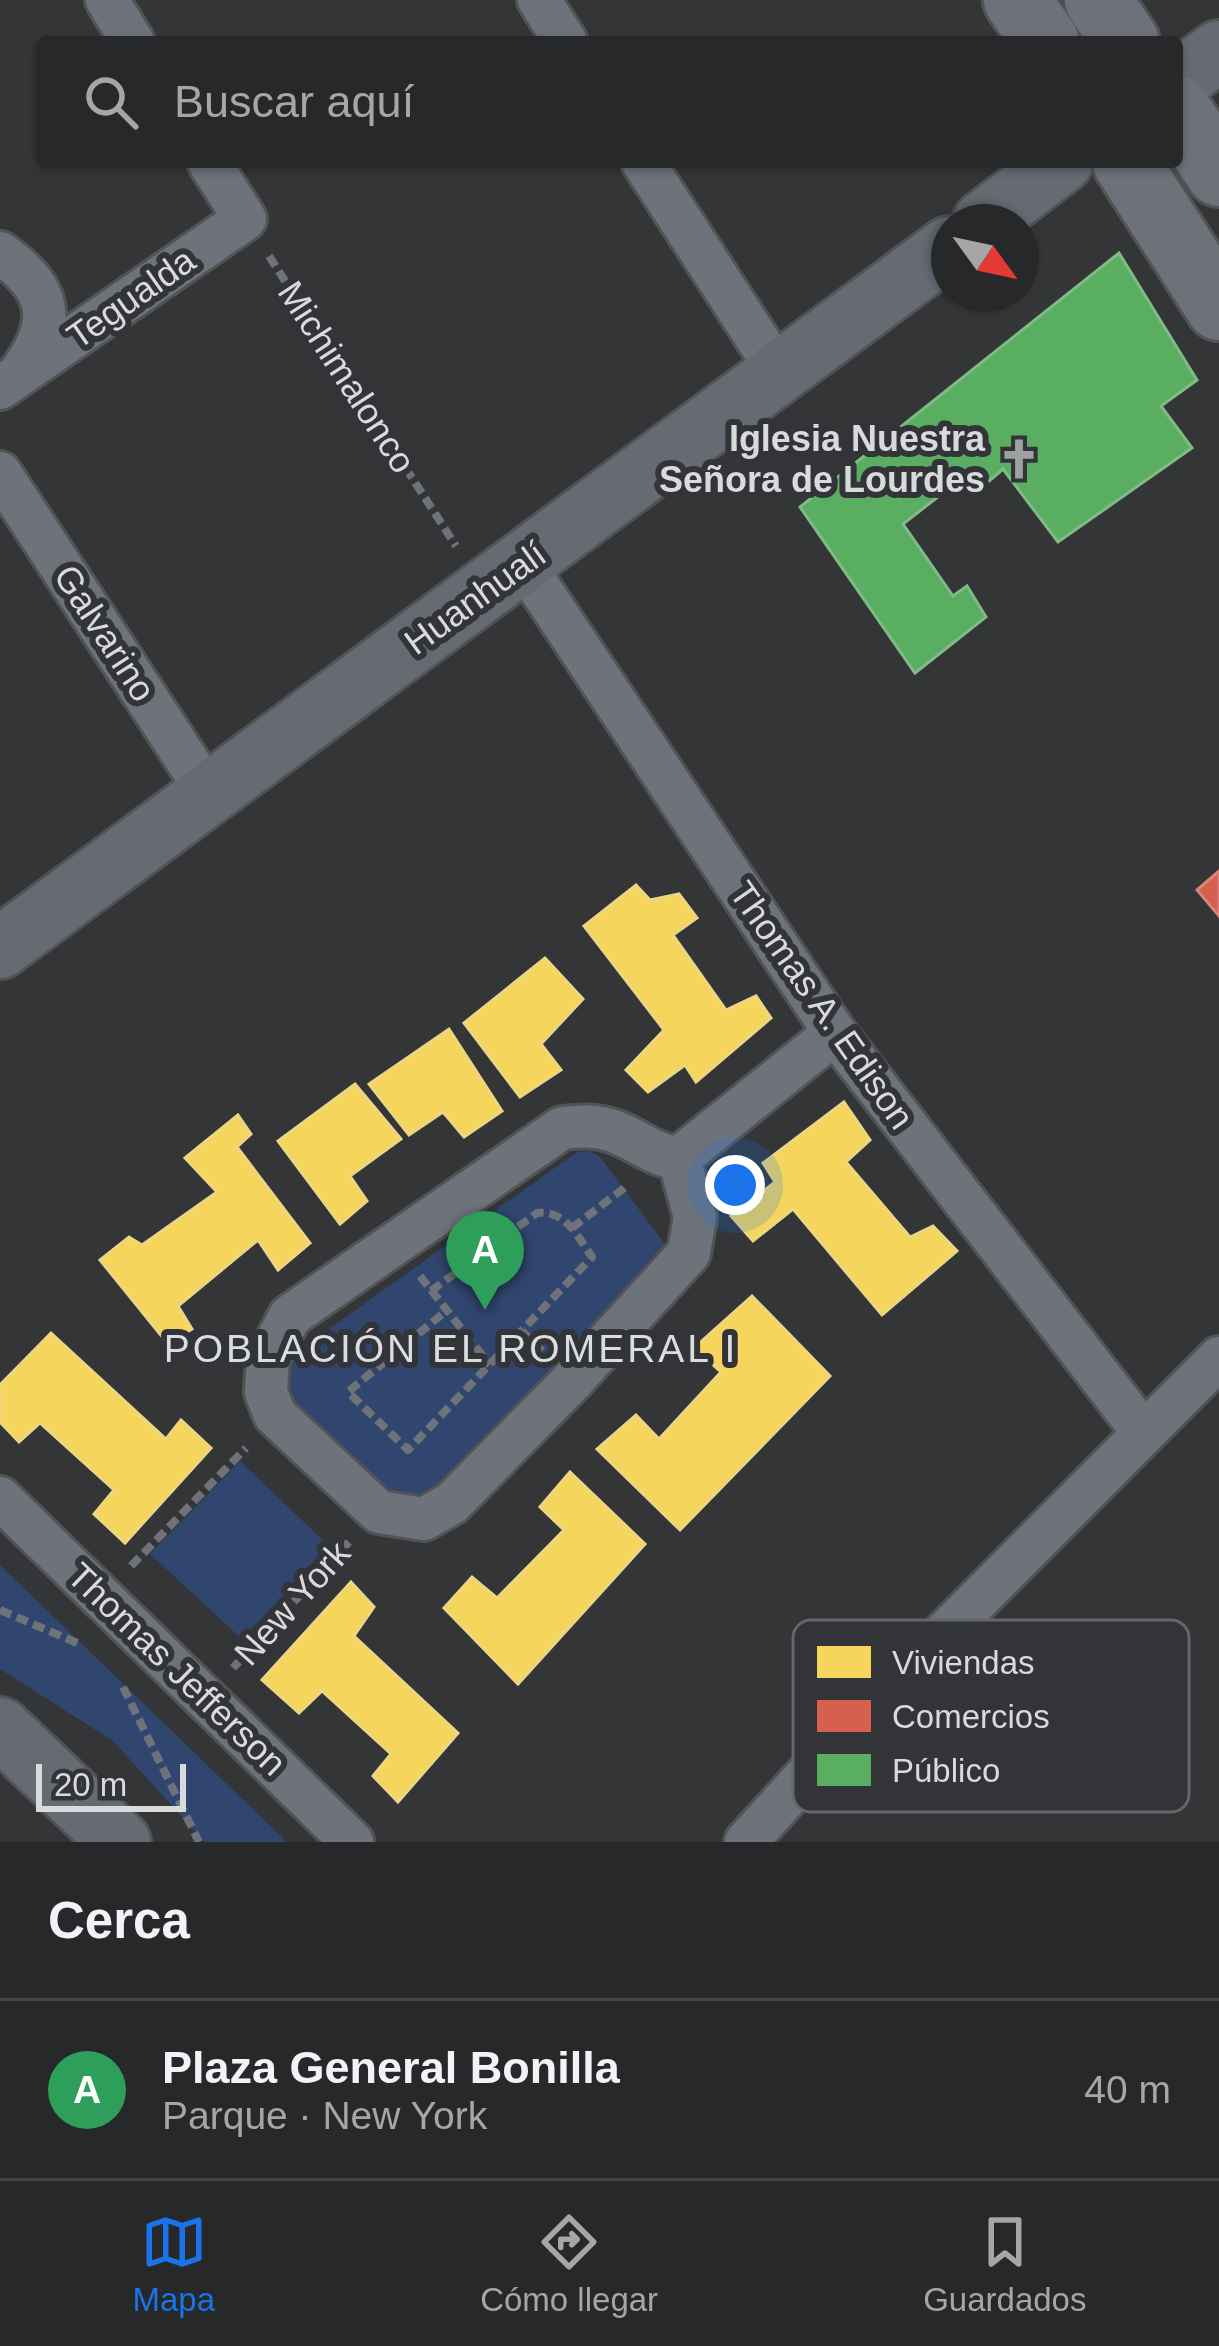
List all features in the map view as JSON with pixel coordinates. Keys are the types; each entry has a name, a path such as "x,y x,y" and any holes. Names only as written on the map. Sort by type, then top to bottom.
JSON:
{"main road":[{"path":"1017,0 1042,36"},
{"path":"1098,0 1122,36"},
{"path":"1183,78 1219,51"},
{"path":"1183,118 1219,173"},
{"path":"1006,204 1054,168"},
{"path":"1130,168 1219,307"},
{"name":"Huanhualí","path":"0,948 931,261"},
{"path":"0,1728 120,1842"}],"street":[{"path":"107,0 130,36"},
{"path":"539,0 562,36"},
{"path":"213,168 245,219"},
{"path":"647,168 780,374"},
{"name":"Tegualda","path":"6,382 245,219"},
{"name":"Tegualda","path":"0,253 30,273 46,308 40,345 6,382"},
{"name":"Galvarino","path":"0,472 209,794"},
{"name":"Thomas A. Edison","path":"504,577 835,1033 1143,1432"},
{"path":"275,1415 266,1392 268,1358 290,1316 562,1128 591,1125 616,1131 662,1157 679,1158 835,1033"},
{"name":"New York","path":"275,1415 374,1508 424,1519 452,1503 689,1253 695,1217 679,1158"},
{"path":"957,1620 1219,1358"},
{"name":"Thomas Jefferson","path":"0,1498 352,1842"},
{"path":"746,1842 793,1790"}],"path":[{"name":"Michimalonco","path":"245,219 504,577"},
{"path":"431,1291 537,1213 558,1215 592,1257 408,1450 348,1392 446,1311"},
{"path":"396,1245 490,1364"},
{"path":"102,1596 275,1415"},
{"name":"New York","path":"206,1696 342,1552 374,1508"},
{"path":"0,1610 86,1646"},
{"path":"118,1676 199,1842"}],"shaded area":[{"path":"590,1151 600,1157 664,1243 657,1268 424,1503 390,1503 283,1394 286,1369 295,1353 577,1152"},
{"path":"240,1461 333,1550 245,1642 150,1554"},
{"path":"0,1565 287,1842 205,1842 113,1741 0,1669"}],"building: Viviendas":[{"path":"636,885 650,900 679,894 697,918 673,935 726,1010 756,996 771,1018 696,1082 685,1065 648,1092 626,1070 664,1030 584,926"},
{"path":"545,958 583,999 541,1044 561,1070 520,1097 464,1023"},
{"path":"449,1029 502,1111 464,1137 443,1112 409,1135 369,1084"},
{"path":"355,1084 401,1139 350,1176 367,1201 340,1224 278,1141"},
{"path":"844,1102 870,1140 846,1162 910,1237 933,1226 957,1251 882,1315 793,1209 753,1241 731,1216 775,1182 763,1163"},
{"path":"238,1115 251,1134 237,1147 310,1243 278,1270 258,1240 178,1306 192,1329 168,1344 100,1260 129,1237 142,1245 217,1192 185,1158"},
{"path":"752,1296 830,1376 680,1530 597,1449 636,1415 659,1439 721,1372 694,1348"},
{"path":"51,1333 166,1439 181,1420 211,1448 125,1543 94,1514 114,1490 40,1423 19,1442 0,1422 0,1385"},
{"path":"570,1472 645,1544 518,1684 444,1608 472,1577 497,1598 564,1530 540,1507"},
{"path":"351,1582 374,1607 354,1636 458,1733 398,1802 373,1776 391,1754 322,1691 299,1713 262,1680"}],"building: Comercios":[{"path":"1219,871 1219,916 1197,890"}],"building: Público":[{"name":"Iglesia Nuestra Señora de Lourdes","path":"1119,253 1197,380 1161,406 1192,448 1058,542 1003,469 981,488 970,472 903,524 953,596 967,586 986,617 915,673 800,507"}],"place":[{"name":"Iglesia Nuestra Señora de Lourdes","path":"1019,459"},
{"name":"Plaza General Bonilla","path":"485,1310"}],"district":[{"name":"POBLACIÓN EL ROMERAL I","path":"451,1348"}]}
